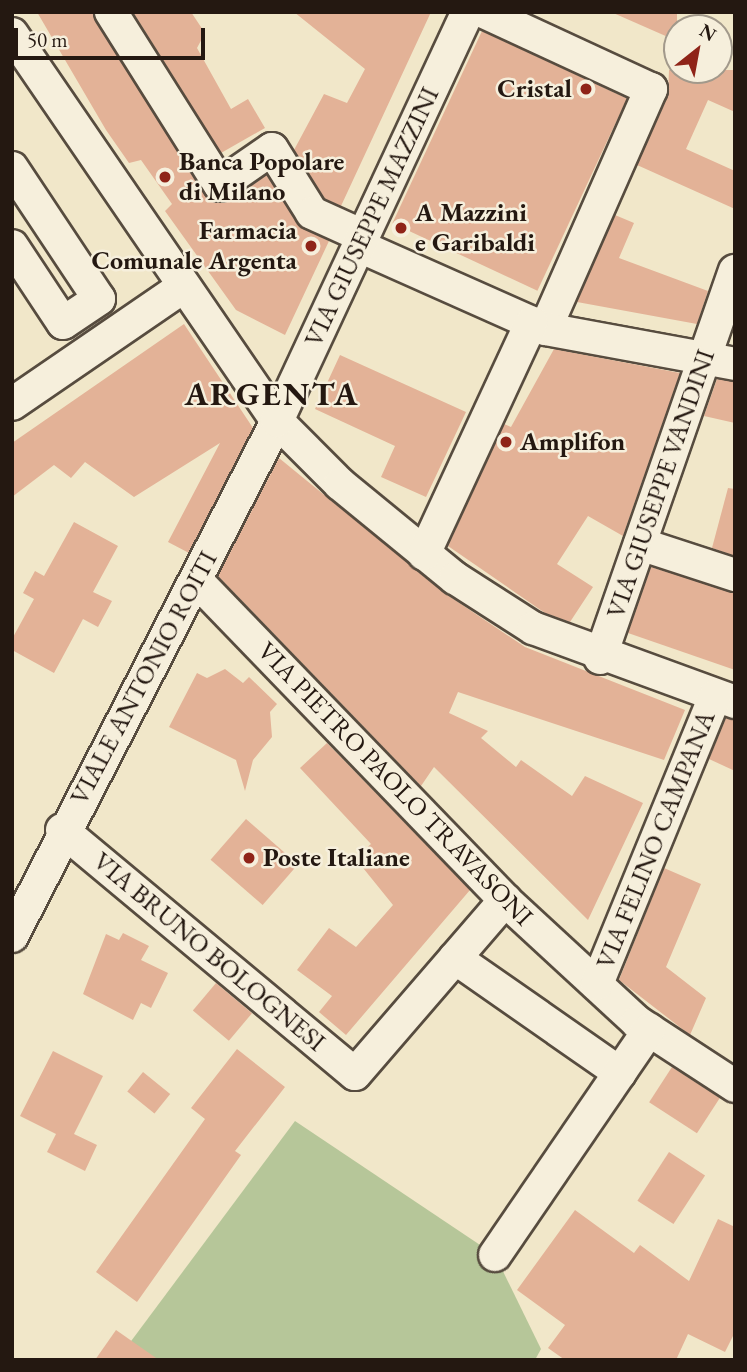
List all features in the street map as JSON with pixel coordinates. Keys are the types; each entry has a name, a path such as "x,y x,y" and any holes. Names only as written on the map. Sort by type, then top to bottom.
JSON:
{"street":[{"path":"12,17 18,12"},
{"path":"111,12 220,185 272,149 312,213 361,241 538,326 720,361"},
{"name":"VIA GIUSEPPE MAZZINI","path":"277,421 468,12"},
{"path":"424,554 538,326 651,89 541,24 484,12"},
{"path":"12,34 277,421 424,554 508,614 600,658 725,699"},
{"path":"12,168 99,299 63,323 12,246"},
{"name":"VIA GIUSEPPE VANDINI","path":"600,658 640,544 720,361 735,271"},
{"path":"12,404 183,287"},
{"name":"VIALE ANTONIO ROITI","path":"12,936 62,830 197,581 277,421"},
{"path":"640,544 735,575"},
{"name":"VIA PIETRO PAOLO TRAVASONI","path":"197,581 506,900 649,1030 735,1086"},
{"name":"VIA FELINO CAMPANA","path":"597,985 725,699"},
{"name":"VIA BRUNO BOLOGNESI","path":"62,830 355,1074 455,958"},
{"path":"506,900 455,958 620,1073"},
{"path":"495,1255 649,1030"}],"green space":[{"path":"295,1121 495,1255 541,1349 535,1360 117,1360"}],"building":[{"path":"37,12 93,12 211,201 230,200 267,175 297,223 329,241 285,335 236,310 165,211 172,204 141,160 129,163 106,130"},
{"path":"133,12 191,12 205,33 197,48 231,109 248,99 265,128 221,153"},
{"path":"294,12 431,12 341,206 325,199 294,150 324,94 347,103 365,69"},
{"path":"611,12 677,12 663,14 663,35"},
{"path":"482,31 627,99 537,291 392,223"},
{"path":"735,70 735,112 708,100 686,149 735,171 735,209 637,165 668,96 668,84 733,84"},
{"path":"615,215 634,223 619,258 708,291 697,324 577,302"},
{"path":"184,324 253,428 189,553 168,542 220,443 134,497 85,462 71,478 54,465 12,497 12,443"},
{"path":"554,349 680,373 623,536 588,516 557,564 593,587 570,622 545,613 448,546 504,424 511,427"},
{"path":"340,355 466,412 426,497 381,477 395,446 315,409"},
{"path":"717,379 735,382 735,423 704,416"},
{"path":"279,458 443,592 525,647 685,710 664,760 458,692 449,713 488,731 481,738 516,767 521,760 572,796 585,776 643,803 588,920 434,767 421,786 218,576"},
{"path":"728,488 735,489 735,556 712,548"},
{"path":"74,522 118,546 93,592 112,601 98,627 83,619 54,673 12,650 12,639 34,599 23,593 35,571 44,576"},
{"path":"651,567 735,593 735,670 628,633"},
{"path":"225,669 243,683 249,677 277,704 270,712 272,737 253,760 245,791 236,760 169,727 197,673 207,678"},
{"path":"726,718 735,720 735,771 709,759"},
{"path":"327,743 470,890 346,1035 319,1012 332,996 297,970 329,928 356,947 393,905 355,858 371,844 300,768"},
{"name":"Poste Italiane","path":"246,819 298,864 263,905 211,860"},
{"path":"664,868 701,884 666,967 706,998 690,1035 619,980"},
{"path":"123,933 149,946 141,960 168,973 151,1008 141,1003 133,1020 83,994 106,934 119,940"},
{"path":"216,983 252,1013 229,1041 193,1011"},
{"path":"237,1049 285,1087 235,1151 241,1155 137,1302 96,1272 205,1119 191,1108"},
{"path":"53,1051 103,1076 74,1134 97,1145 85,1171 47,1152 56,1134 20,1116"},
{"path":"672,1067 720,1098 697,1133 649,1102"},
{"path":"143,1072 170,1094 154,1113 127,1091"},
{"path":"669,1152 705,1175 673,1224 637,1201"},
{"path":"575,1210 634,1253 640,1245 689,1281 718,1219 735,1227 735,1332 725,1352 688,1334 676,1360 565,1360 548,1348 565,1325 517,1290"},
{"path":"116,1330 159,1360 95,1360"}],"place":[{"name":"Cristal","path":"586,89"},
{"name":"Banca Popolare di Milano","path":"165,177"},
{"name":"A Mazzini e Garibaldi","path":"401,228"},
{"name":"Farmacia Comunale Argenta","path":"311,246"},
{"name":"Amplifon","path":"506,442"},
{"name":"Poste Italiane","path":"249,858"}],"district":[{"name":"ARGENTA","path":"272,394"}]}
